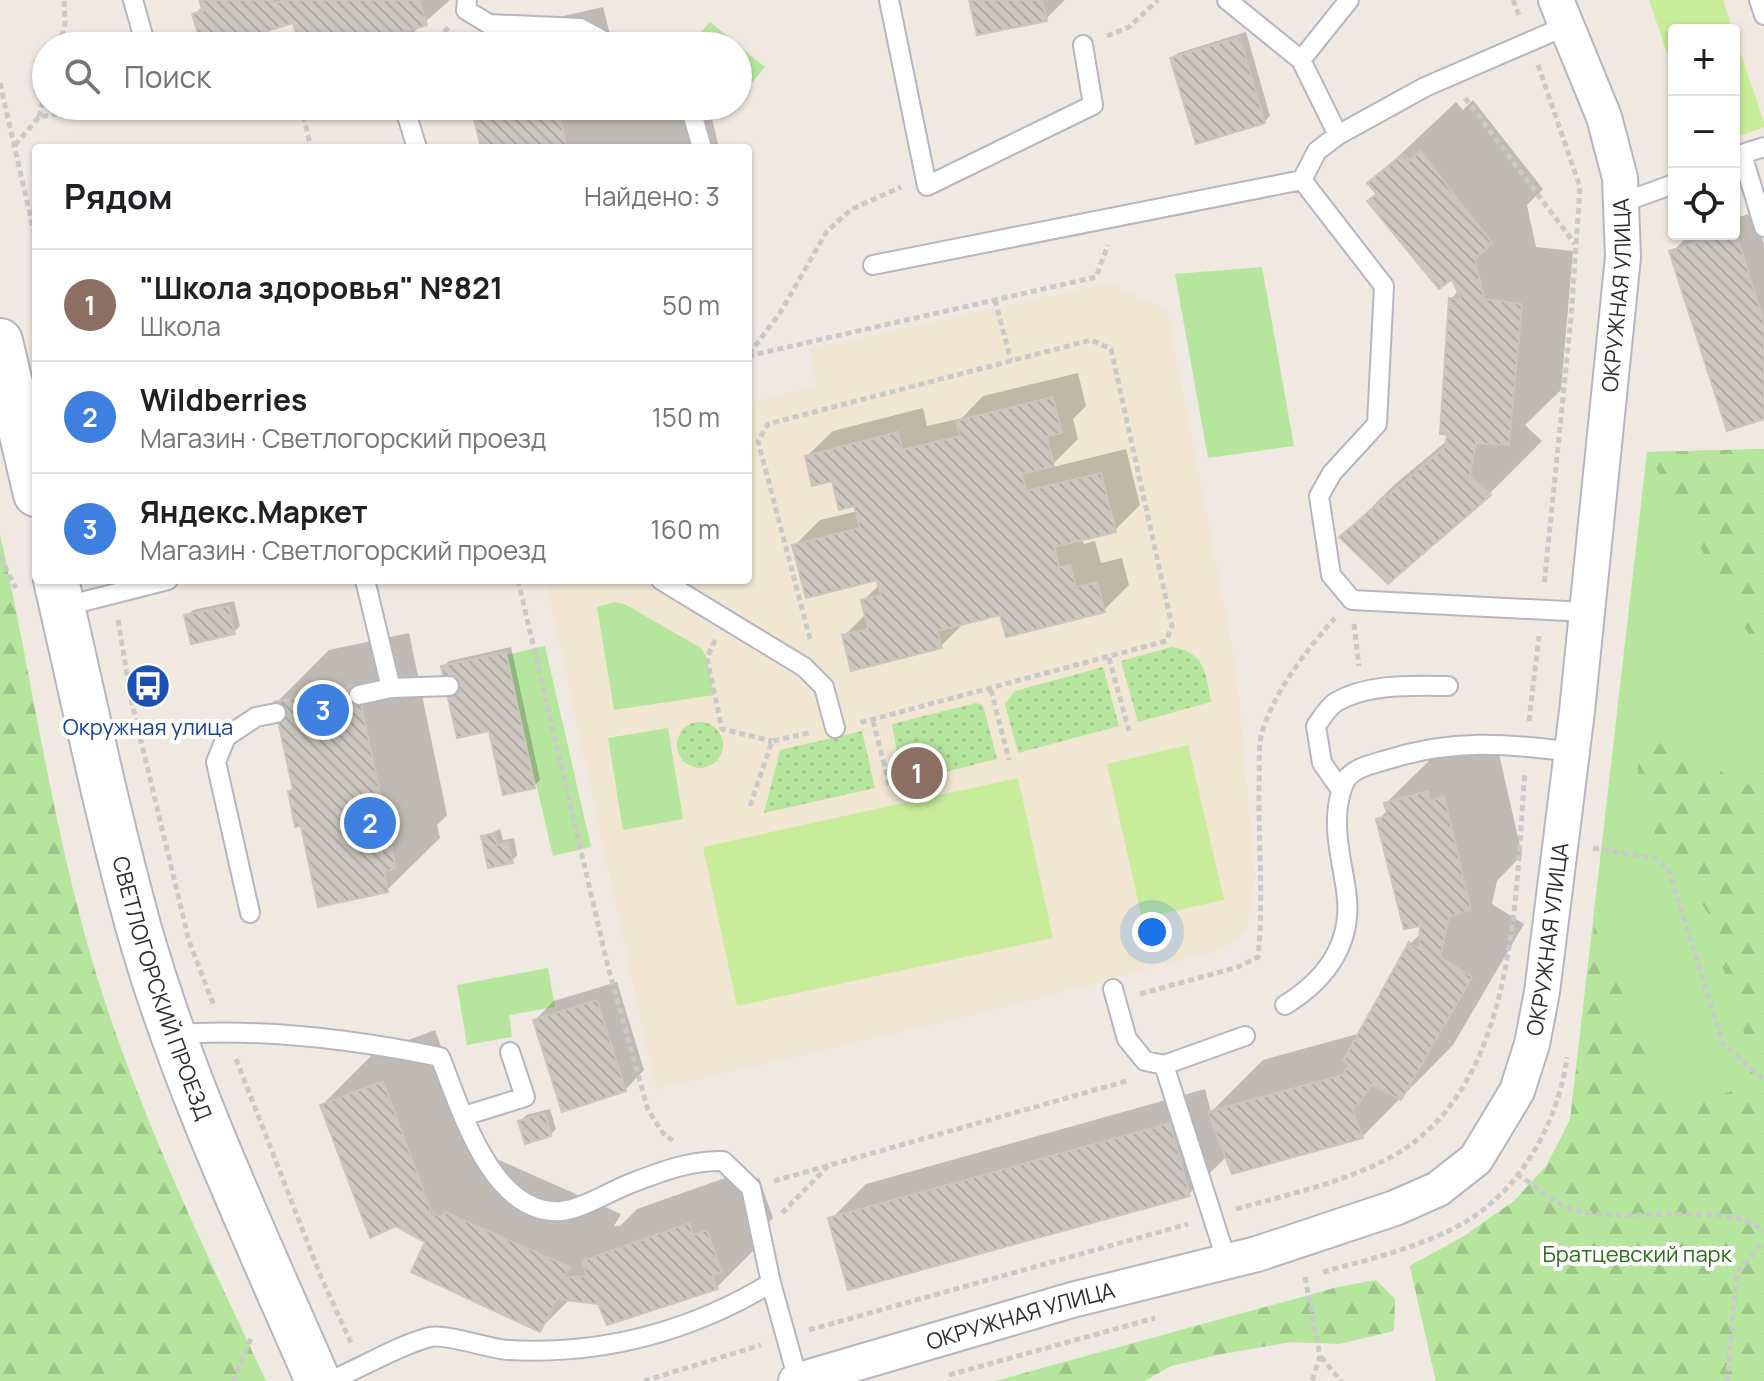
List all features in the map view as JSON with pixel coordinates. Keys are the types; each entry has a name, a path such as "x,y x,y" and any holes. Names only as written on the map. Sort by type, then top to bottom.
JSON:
{"main road":[{"path":"0,341 32,477"},
{"name":"СВЕТЛОГОРСКИЙ ПРОЕЗД","path":"45,592 140,930 175,1034 244,1210 318,1381"}],"street":[{"name":"ОКРУЖНАЯ УЛИЦА","path":"797,1381 1072,1300 1227,1262 1395,1208 1438,1189 1476,1159 1517,1091 1532,1044 1572,752 1623,257 1620,178 1604,117 1561,13"}],"lane":[{"path":"133,0 142,32"},
{"path":"467,0 466,10 489,24 580,28 587,32"},
{"path":"889,0 927,186 1093,105 1083,45"},
{"path":"1227,0 1301,60 1329,97 1338,135"},
{"path":"1301,60 1349,0"},
{"path":"1759,0 1764,15"},
{"path":"1302,180 1317,151 1338,135 1561,13"},
{"path":"408,120 416,144"},
{"path":"694,120 701,144"},
{"path":"1740,155 1764,147"},
{"path":"1740,161 1764,227"},
{"path":"873,265 1302,180"},
{"path":"1302,180 1384,286 1377,424 1332,473 1319,496 1331,575 1352,600 1585,612"},
{"path":"1621,203 1668,186"},
{"path":"45,592 114,594 153,584"},
{"path":"366,584 391,688"},
{"path":"668,584 804,667 824,687 835,728"},
{"path":"359,695 391,688 449,686"},
{"path":"1341,790 1322,763 1316,726 1333,703 1362,692 1405,686 1448,686"},
{"path":"250,913 216,762 226,737 256,717 276,713"},
{"path":"1285,1005 1319,980 1337,959 1347,894 1336,819 1341,790 1348,777 1360,768 1443,746 1495,742 1572,752"},
{"path":"1114,995 1127,1039 1145,1061 1164,1065 1245,1036"},
{"path":"175,1034 225,1031 368,1042 440,1057 482,1158 504,1185 531,1205 561,1211 698,1160 723,1161 751,1188 771,1283 797,1381"},
{"path":"464,1116 525,1097 510,1052"},
{"path":"1164,1065 1227,1262"},
{"path":"329,1381 433,1336 485,1349 542,1352 593,1349 652,1336 714,1313 771,1283"}],"path":[{"path":"63,32 64,0"},
{"path":"1129,27 1158,0"},
{"path":"1448,76 1576,244"},
{"path":"0,83 32,224"},
{"path":"14,146 36,120"},
{"path":"304,120 310,144"},
{"path":"752,350 780,313 827,231 852,209 925,176"},
{"path":"752,354 1096,277"},
{"path":"995,300 1011,361"},
{"path":"824,687 758,441 768,424 1091,340 1111,349 1172,626 1166,641 873,721 890,787"},
{"path":"0,557 32,582"},
{"path":"519,584 608,967 648,1110 665,1136 673,1141 684,1165"},
{"path":"114,594 131,699 189,941 321,1277 362,1368"},
{"path":"1352,600 1362,692"},
{"path":"1114,995 1238,967 1258,957 1262,895 1258,823 1261,736 1275,705 1314,642 1352,600"},
{"path":"728,619 707,658 722,729 772,741 835,728"},
{"path":"1109,658 1129,731"},
{"path":"991,690 1009,760"},
{"path":"750,806 772,741"},
{"path":"1592,861 1594,832"},
{"path":"1593,848 1657,859 1668,868 1723,1044 1764,1080"},
{"path":"1292,1280 1400,1251 1487,1207 1517,1174 1554,1112 1569,1042"},
{"path":"751,1188 1132,1079 1164,1065"},
{"path":"761,1231 828,1165"},
{"path":"1517,1174 1569,1208 1645,1216 1715,1215 1753,1221 1764,1231"},
{"path":"1727,1381 1737,1272 1764,1243"},
{"path":"1305,1277 1320,1356 1312,1381"},
{"path":"944,1377 1159,1317"},
{"path":"233,1381 252,1336"},
{"path":"1320,1356 1341,1381"}],"shaded area":[{"path":"1110,283 1167,311 1236,667 1255,878 1246,931 1219,950 982,1013 656,1089 547,584 752,584 752,402 817,386 810,349"}],"green space":[{"path":"1649,0 1723,0 1731,24 1668,24 1668,56"},
{"path":"710,22 722,32 701,32"},
{"path":"1740,51 1764,122 1764,127 1740,136"},
{"path":"752,56 765,67 752,82"},
{"path":"1262,267 1294,446 1208,458 1175,274"},
{"name":"Братцевский парк","path":"1764,449 1764,1381 1436,1381 1410,1266 1467,1235 1521,1197 1548,1164 1570,1120 1647,452"},
{"path":"1764,449 1764,685 1752,640 1647,452"},
{"path":"0,534 54,806 94,967 151,1125 266,1381 0,1381"},
{"path":"615,602 626,605 701,648 707,658 714,695 614,710 597,607"},
{"path":"545,646 591,847 553,856 506,655"},
{"path":"1172,647 1198,659 1205,673 1211,702 1138,722 1121,661"},
{"path":"1103,667 1119,726 1018,753 1005,704 1015,691"},
{"path":"976,703 983,705 997,759 902,783 892,724"},
{"path":"700,722 716,729 723,745 716,761 700,768 684,761 677,745 684,729"},
{"path":"668,728 683,819 623,830 608,738"},
{"path":"862,731 875,788 764,813 780,750"},
{"name":"Братцевский парк","path":"1677,740 1744,788 1756,775 1764,746 1764,1381 1436,1381 1410,1266 1464,1236 1514,1201 1546,1166 1570,1120 1594,926 1618,973 1661,1097 1703,1098 1729,1092 1749,1076 1754,1063 1722,965 1714,923 1698,897 1676,872 1647,818 1638,785 1638,755 1652,745"},
{"path":"1188,745 1224,900 1142,918 1107,764"},
{"path":"1018,778 1053,938 737,1006 703,847"},
{"path":"548,968 555,1007 509,1015 512,1037 467,1045 457,985"},
{"path":"1376,1280 1395,1299 1394,1331 1339,1344 1291,1342 1222,1354 1171,1366 1145,1381 995,1381 1338,1287"}],"building":[{"path":"199,0 272,0 273,4 286,0 419,0 427,25 403,32 296,32 293,23 264,32 198,32 192,14 203,11"},
{"path":"969,0 1042,0 1047,21 977,35"},
{"path":"1240,37 1265,123 1196,144 1170,58"},
{"path":"474,120 560,120 566,144 480,144"},
{"path":"1420,151 1492,243 1475,259 1484,299 1522,304 1509,445 1476,443 1470,475 1491,495 1388,584 1339,537 1445,447 1447,435 1440,434 1449,298 1461,300 1452,279 1439,289 1367,201 1377,194 1367,183 1403,154 1409,161"},
{"path":"1704,240 1738,240 1764,322 1764,419 1727,431 1669,251"},
{"path":"1053,397 1062,433 1047,436 1054,466 1022,474 1026,491 1101,473 1116,532 1054,547 1059,568 1070,565 1076,587 1097,582 1105,612 1006,637 1000,615 937,631 942,648 851,671 842,635 868,629 861,600 881,595 877,580 806,598 792,545 860,528 854,506 839,510 832,481 812,486 805,456 898,432 902,450 960,436 956,421"},
{"path":"229,606 235,634 191,644 184,615"},
{"path":"506,652 535,788 503,795 489,731 457,738 441,666"},
{"path":"357,685 396,869 384,871 388,892 318,907 301,826 295,827 288,791 293,790 274,702"},
{"path":"1428,791 1431,801 1444,796 1471,910 1449,917 1440,957 1472,977 1401,1100 1372,1084 1353,1111 1363,1138 1232,1174 1208,1112 1342,1075 1349,1065 1343,1061 1409,942 1419,949 1420,926 1404,929 1376,819 1388,816 1384,803"},
{"path":"495,833 497,845 508,842 513,863 488,868 481,836"},
{"path":"597,1000 626,1091 562,1112 533,1020"},
{"path":"383,1081 431,1211 441,1218 445,1212 570,1267 563,1278 587,1276 582,1261 689,1223 693,1235 707,1230 722,1272 712,1276 718,1289 607,1325 598,1304 557,1299 540,1332 411,1272 425,1242 396,1226 370,1238 320,1105"},
{"path":"545,1113 551,1136 525,1144 518,1121"},
{"path":"1170,1123 1190,1196 848,1290 828,1218"}],"place":[{"name":"Окружная улица","path":"148,686"},
{"name":"Яндекс.Маркет","path":"323,710"},
{"name":"\"Школа здоровья\" №821","path":"917,773"},
{"name":"Wildberries","path":"370,823"}]}
